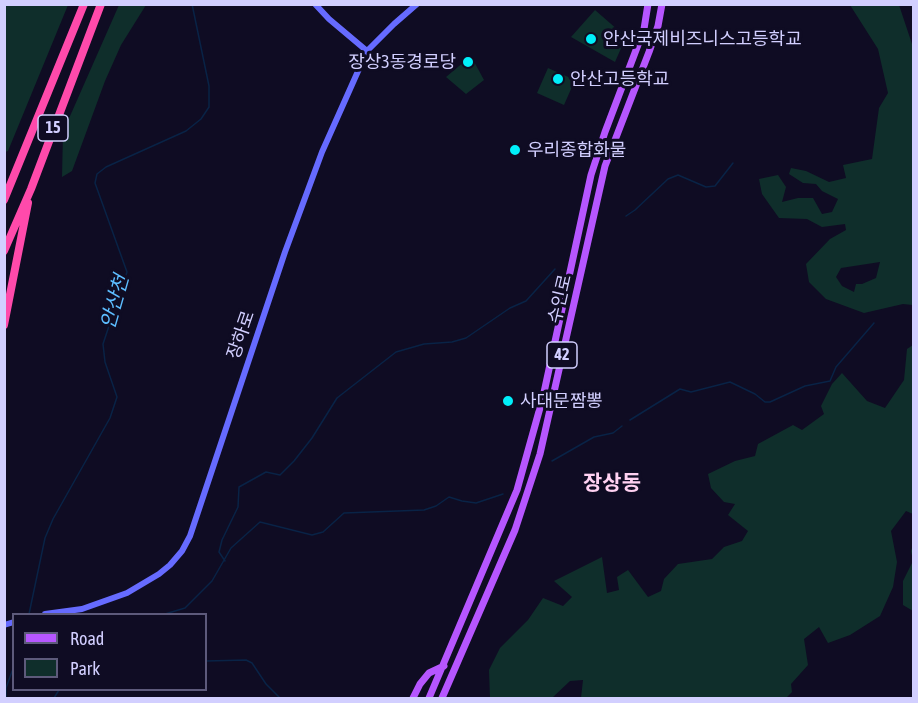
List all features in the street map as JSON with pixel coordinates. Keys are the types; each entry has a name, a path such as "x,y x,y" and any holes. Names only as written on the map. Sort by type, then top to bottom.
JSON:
{"highway":[{"name":"15","path":"4,200 84,4"},
{"name":"15","path":"4,251 32,186 101,4"},
{"name":"15","path":"4,193 13,180"},
{"name":"15","path":"4,325 32,186"}],"main road":[{"name":"수인로","path":"429,699 517,490 543,397 591,175 644,28 648,4"},
{"name":"수인로","path":"442,699 515,530 534,472 550,414 605,166 649,52 658,26 662,4"},
{"path":"412,699 429,673 444,666"}],"street":[{"path":"315,4 329,19 368,51"},
{"name":"장하로","path":"52,613 82,609 127,593 159,574 182,551 190,536 285,252 322,152 368,51 417,4"}],"green space":[{"path":"4,5 68,5 8,151 5,152"},
{"path":"119,5 146,5 121,45 105,81 72,171 62,177 63,132"},
{"path":"850,5 899,5 914,50 913,305 903,304 864,313 826,299 809,282 806,264 830,239 846,230 845,224 822,227 807,219 779,218 762,194 759,179 778,175 786,187 782,202 798,198 813,198 822,214 832,212 838,199 822,191 816,184 803,183 789,174 791,168 806,171 829,182 846,178 843,165 872,159 879,108 888,93 878,49","holes":["880,262 876,278 856,284 854,292 842,286 836,277 841,268"]},
{"path":"595,10 626,37 615,62 571,37"},
{"path":"471,56 484,80 466,94 446,77"},
{"path":"548,68 575,80 564,105 537,93"},
{"path":"913,345 913,514 906,511 891,531 897,562 893,587 880,616 850,635 828,643 819,627 804,639 808,665 791,684 792,692 786,698 581,698 583,680 570,681 552,698 490,698 489,670 500,648 528,620 543,598 563,606 572,597 554,581 602,557 607,593 619,590 617,577 628,570 648,597 661,591 664,579 678,564 712,559 724,547 742,541 748,531 728,515 735,504 724,502 711,488 708,474 735,461 755,456 758,444 793,425 802,430 824,414 821,406 832,384 842,373 867,401 885,408 904,380 907,349"},
{"path":"913,545 914,611 903,605 903,581 913,561 911,551"}],"waterway":[{"name":"안산천","path":"29,613 45,538 53,519 110,418 117,397 105,362 103,344 127,272 95,183 97,174 106,167 186,131 201,119 209,107 209,86 192,4"},
{"path":"626,216 668,179 678,175 706,187 715,186 733,163"},
{"path":"225,561 219,552 222,540 238,507 239,487 266,472 280,475 312,438 337,398 396,352 424,344 452,342 466,338 510,308 526,301 555,269"},
{"path":"630,420 680,389 691,392 730,382 755,394 765,402 770,402 805,386 830,381 836,367 874,323"},
{"path":"552,461 594,437 613,433 622,426"},
{"path":"168,613 185,608 212,581 231,548 260,522 312,535 323,532 344,513 424,510 436,506 449,497 476,503 503,494"},
{"path":"207,661 246,660 252,663 266,684 280,698"},
{"name":"안산천","path":"6,698 6,688 12,672"},
{"path":"54,698 58,691"}],"place":[{"name":"안산국제비즈니스고등학교","path":"591,39"},
{"name":"장상3동경로당","path":"468,62"},
{"name":"안산고등학교","path":"558,79"},
{"name":"우리종합화물","path":"515,150"},
{"name":"사대문짬뽕","path":"508,401"}],"district":[{"name":"장상동","path":"612,483"}]}
